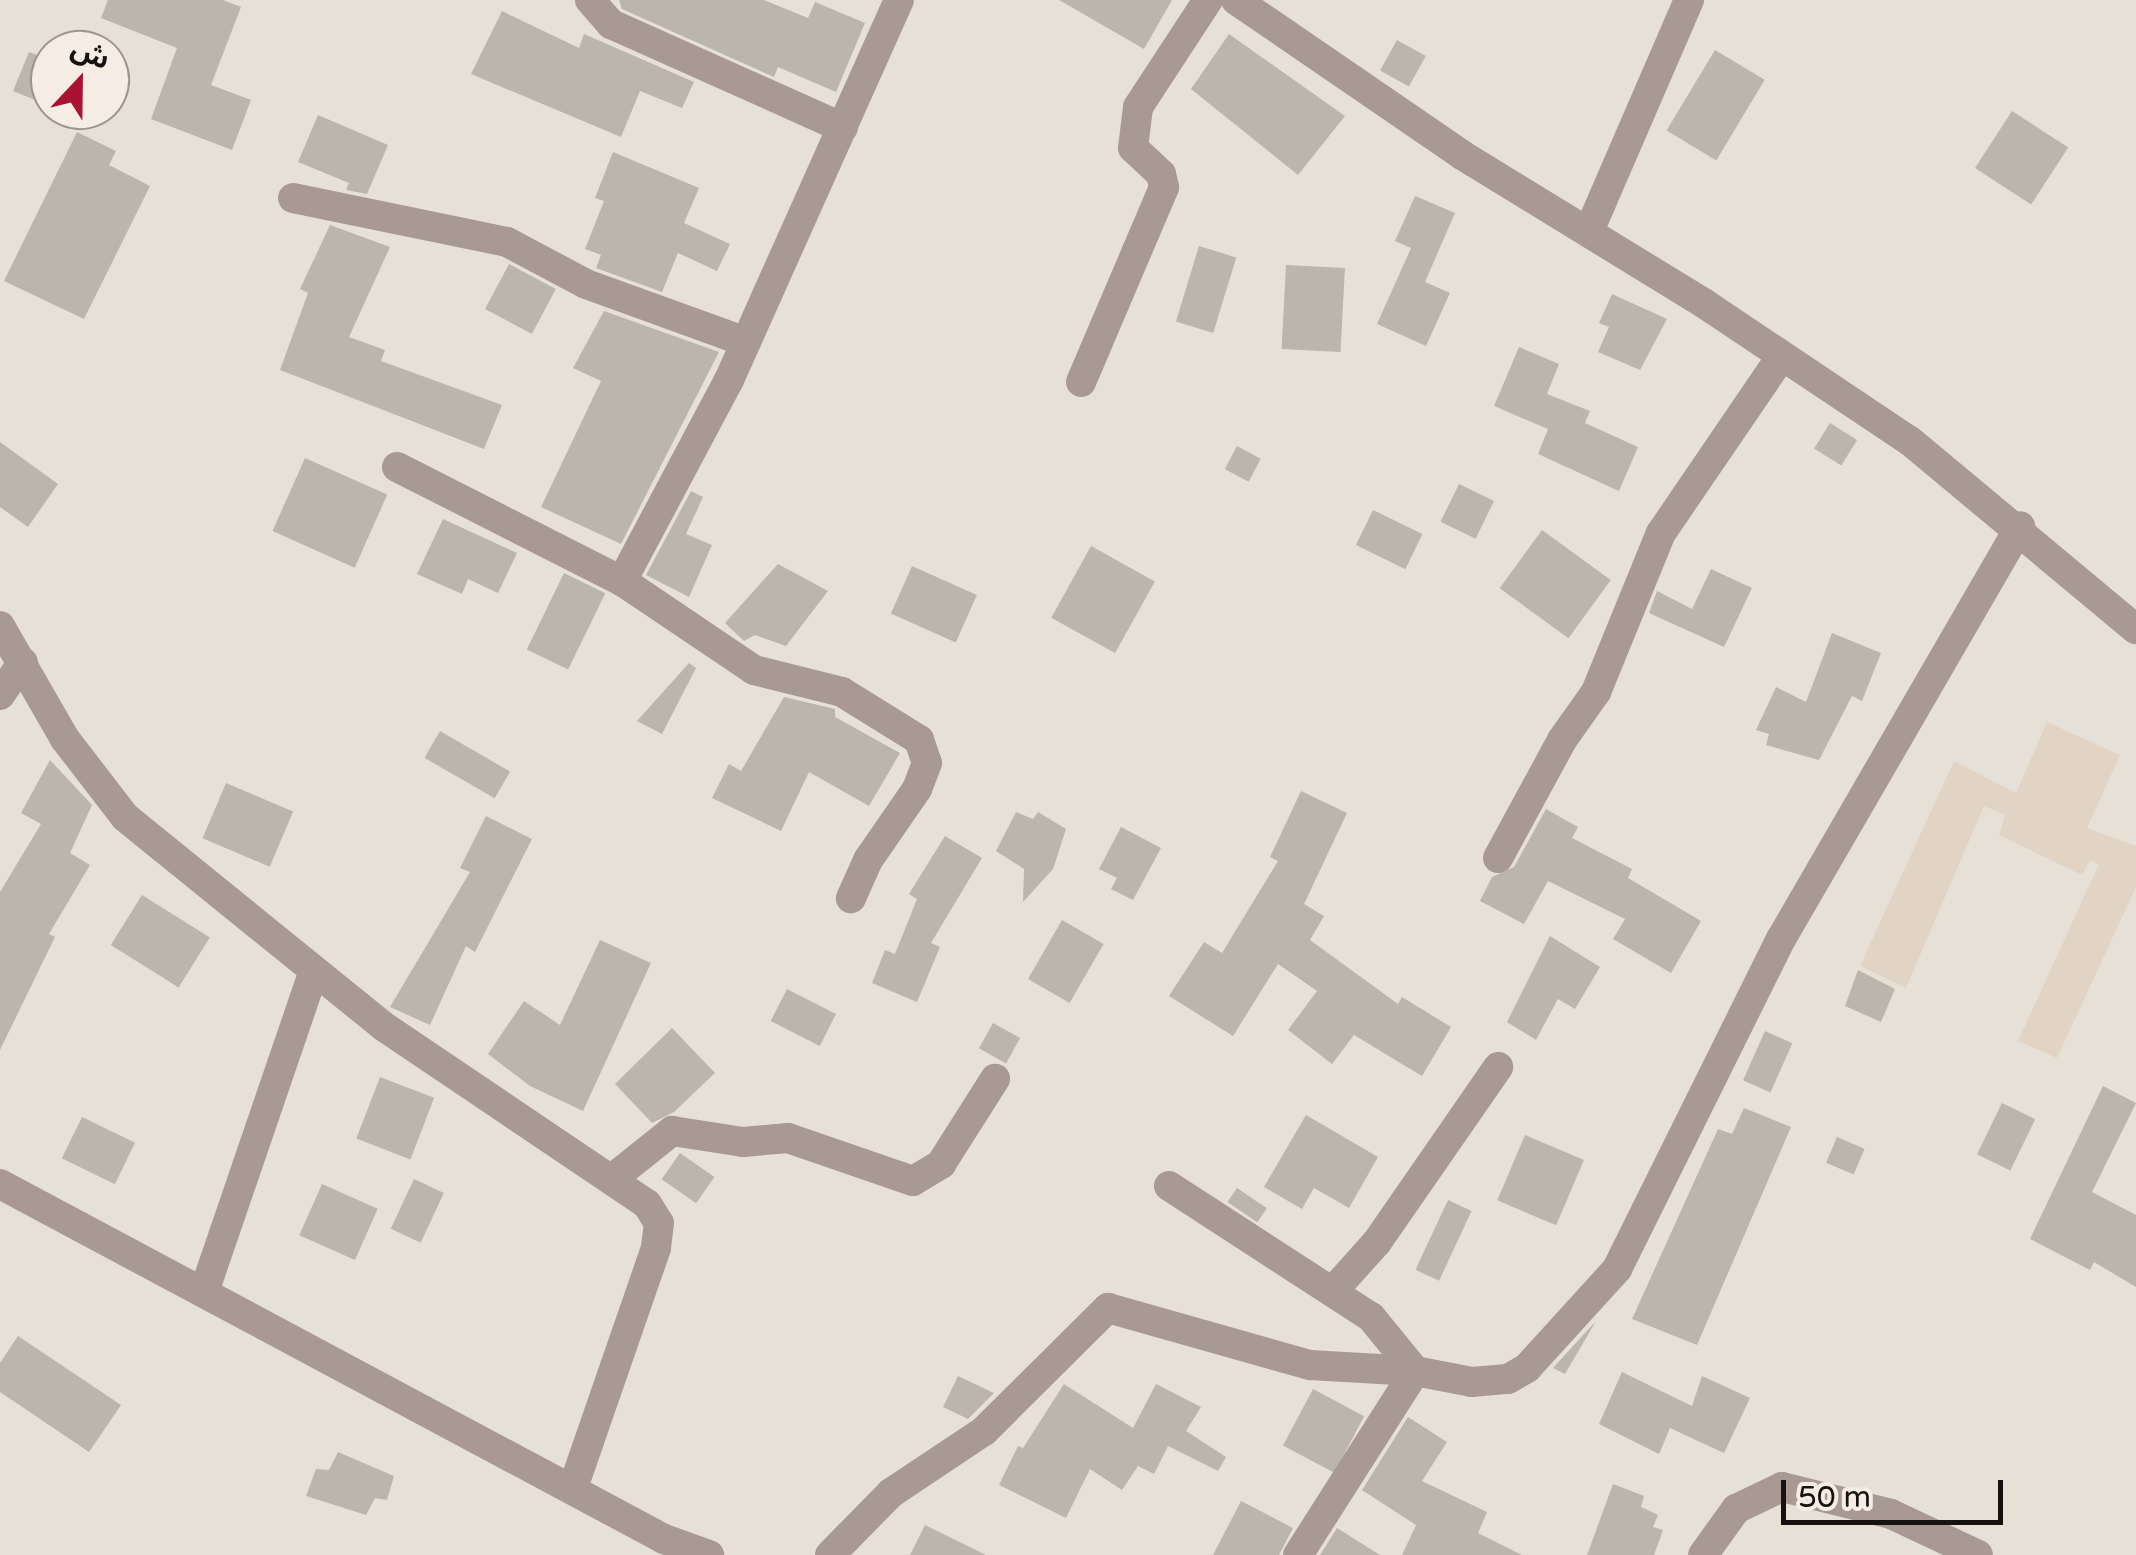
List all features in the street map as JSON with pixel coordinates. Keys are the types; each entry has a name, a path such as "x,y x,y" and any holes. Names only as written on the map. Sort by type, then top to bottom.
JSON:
{"street":[{"path":"590,0 611,24 842,128"},
{"path":"622,581 746,342 899,0"},
{"path":"1081,382 1164,186 1161,174 1134,148 1138,106 1208,0"},
{"path":"1236,0 1462,156 1589,231 1910,441 2020,526 2136,629"},
{"path":"1589,231 1689,0"},
{"path":"293,198 508,242 586,284 746,342"},
{"path":"1498,858 1562,740 1596,692 1661,533 1781,357"},
{"path":"397,468 622,581 754,670 842,692 919,740 927,763 917,789 868,860 852,898"},
{"path":"830,1555 891,1494 984,1430 1108,1308 1310,1365 1415,1371 1472,1382 1508,1379 1527,1368 1618,1269 1781,939 2020,526"},
{"path":"0,626 65,739 125,818 383,1026 647,1204 659,1223 656,1248 574,1485"},
{"path":"0,696 23,662"},
{"path":"206,1289 314,970"},
{"path":"1333,1291 1377,1242 1498,1067"},
{"path":"612,1180 672,1131 743,1142 788,1138 912,1181 941,1164 995,1080"},
{"path":"0,1184 574,1485 662,1547 709,1555"},
{"path":"1169,1186 1390,1332 1415,1371"},
{"path":"1298,1555 1415,1371"},
{"path":"1703,1555 1736,1509 1782,1487 1891,1514 1978,1555"}],"shaded area":[{"path":"2047,722 2120,755 2087,828 2136,846 2136,887 2057,1058 2018,1041 2099,864 2090,860 2082,875 1999,835 2005,815 1984,806 1906,988 1860,966 1954,761 2016,793"}],"building":[{"path":"108,0 223,0 241,7 211,85 251,100 232,150 151,119 177,48 101,18"},
{"path":"619,0 764,0 808,18 815,2 865,23 836,92 778,67 774,77 622,9"},
{"path":"1059,0 1172,0 1144,49"},
{"path":"502,11 579,48 584,34 694,82 682,108 640,91 621,137 471,74"},
{"path":"1229,34 1345,116 1298,175 1191,89"},
{"path":"1397,40 1426,56 1409,87 1380,71"},
{"path":"1715,50 1765,80 1716,160 1667,131"},
{"path":"29,52 30,52 30,98 13,91"},
{"path":"2012,111 2068,147 2031,205 1975,168"},
{"path":"318,115 388,145 367,194 346,190 349,183 298,162"},
{"path":"77,132 116,151 109,165 150,186 84,319 4,281"},
{"path":"613,152 699,188 684,223 730,244 717,271 678,253 662,292 596,268 601,255 585,249 604,201 595,198"},
{"path":"1415,196 1455,213 1425,282 1450,293 1426,346 1377,324 1411,248 1395,241"},
{"path":"330,225 390,247 349,337 385,350 381,361 502,405 484,449 280,370 308,293 300,289"},
{"path":"1199,246 1236,257 1213,333 1176,322"},
{"path":"509,264 556,289 532,334 485,309"},
{"path":"1286,265 1345,268 1341,352 1282,349"},
{"path":"1612,294 1667,319 1640,370 1598,352 1609,327 1599,323"},
{"path":"604,311 719,352 621,544 541,507 601,381 573,368"},
{"path":"1519,347 1559,364 1547,394 1590,411 1585,423 1638,447 1619,491 1538,454 1548,429 1494,406"},
{"path":"1830,423 1857,440 1841,465 1814,448"},
{"path":"0,442 58,484 28,527 0,507"},
{"path":"1237,446 1261,459 1249,482 1225,469"},
{"path":"305,458 387,495 355,568 272,531"},
{"path":"1459,484 1494,501 1476,539 1441,522"},
{"path":"691,491 703,497 686,534 712,545 689,597 646,575"},
{"path":"1373,510 1422,534 1405,569 1356,545"},
{"path":"443,519 517,553 498,593 468,579 462,594 417,574"},
{"path":"1542,530 1611,580 1568,638 1500,588"},
{"path":"1091,546 1155,581 1115,653 1051,618"},
{"path":"778,564 828,591 786,646 755,635 744,641 725,623"},
{"path":"912,566 977,595 956,642 891,614"},
{"path":"1711,569 1752,588 1724,647 1649,613 1657,591 1692,609"},
{"path":"564,573 605,593 568,670 527,649"},
{"path":"1832,633 1881,653 1862,701 1852,696 1819,760 1766,745 1769,734 1756,730 1776,687 1806,702"},
{"path":"689,663 696,668 662,734 637,721"},
{"path":"784,697 835,709 835,717 900,753 869,806 809,772 781,831 712,798 729,764 741,771"},
{"path":"440,731 510,771 495,798 424,758"},
{"path":"50,760 92,805 70,853 90,865 49,934 55,937 0,1050 0,892 41,824 21,813"},
{"path":"226,783 293,812 270,867 203,838"},
{"path":"1301,791 1347,813 1304,904 1324,916 1310,940 1398,1004 1402,997 1451,1027 1422,1076 1354,1035 1332,1064 1288,1030 1317,991 1278,964 1233,1036 1169,996 1204,942 1222,953 1278,861 1270,857"},
{"path":"1546,809 1578,827 1572,838 1632,869 1628,878 1701,921 1671,973 1613,939 1625,919 1548,881 1524,924 1480,901 1492,877 1514,867"},
{"path":"1016,812 1033,819 1038,812 1066,829 1053,869 1023,902 1024,869 996,851"},
{"path":"486,816 532,839 475,952 466,946 430,1025 390,1007 470,872 460,868"},
{"path":"1121,827 1161,848 1133,900 1111,889 1117,878 1099,869"},
{"path":"945,836 982,858 931,943 940,947 917,1002 872,983 885,950 895,954 917,899 909,894"},
{"path":"142,895 210,937 179,987 111,945"},
{"path":"1062,920 1104,944 1070,1003 1028,979"},
{"path":"1550,936 1600,967 1575,1009 1558,999 1536,1040 1507,1022"},
{"path":"600,940 651,963 583,1111 530,1086 488,1054 524,1001 560,1025"},
{"path":"1858,970 1895,989 1881,1022 1845,1006"},
{"path":"787,989 836,1014 820,1046 771,1021"},
{"path":"993,1023 1020,1038 1006,1063 979,1048"},
{"path":"672,1028 715,1073 674,1112 652,1123 615,1084"},
{"path":"1765,1031 1792,1043 1770,1093 1743,1080"},
{"path":"380,1077 434,1098 410,1159 356,1139"},
{"path":"2103,1086 2136,1103 2092,1192 2136,1215 2136,1287 2094,1262 2090,1270 2030,1239"},
{"path":"2002,1103 2035,1119 2010,1170 1977,1154"},
{"path":"1744,1108 1791,1127 1697,1345 1632,1319 1718,1129 1732,1134"},
{"path":"1306,1115 1378,1157 1349,1208 1314,1188 1302,1209 1264,1187"},
{"path":"82,1117 135,1143 115,1184 62,1158"},
{"path":"1525,1135 1584,1160 1556,1225 1497,1200"},
{"path":"1837,1137 1865,1149 1854,1174 1826,1163"},
{"path":"680,1153 714,1177 696,1203 662,1179"},
{"path":"414,1179 444,1193 421,1243 391,1229"},
{"path":"322,1184 378,1209 355,1260 299,1235"},
{"path":"1237,1188 1267,1208 1257,1222 1227,1202"},
{"path":"1448,1200 1472,1211 1439,1281 1415,1270"},
{"path":"1596,1321 1565,1374 1553,1368"},
{"path":"18,1336 121,1405 89,1452 0,1392 0,1363"},
{"path":"1622,1372 1692,1406 1702,1376 1750,1398 1724,1453 1670,1428 1659,1454 1599,1424"},
{"path":"958,1376 994,1393 968,1419 943,1407"},
{"path":"1064,1384 1133,1428 1156,1384 1201,1407 1186,1431 1226,1457 1218,1471 1168,1446 1154,1474 1138,1466 1122,1490 1090,1469 1066,1518 999,1485 1018,1446 1023,1448"},
{"path":"1313,1389 1364,1416 1334,1473 1283,1446"},
{"path":"1408,1417 1447,1442 1422,1481 1487,1512 1478,1533 1522,1555 1402,1555 1416,1525 1362,1490"},
{"path":"338,1452 394,1476 387,1500 375,1498 366,1515 306,1496 316,1469 329,1470"},
{"path":"1613,1484 1644,1496 1641,1507 1658,1515 1653,1527 1663,1530 1654,1555 1587,1555"},
{"path":"1241,1501 1293,1528 1279,1555 1213,1555"},
{"path":"925,1525 986,1555 910,1555"},
{"path":"1337,1528 1380,1555 1320,1555"}]}
